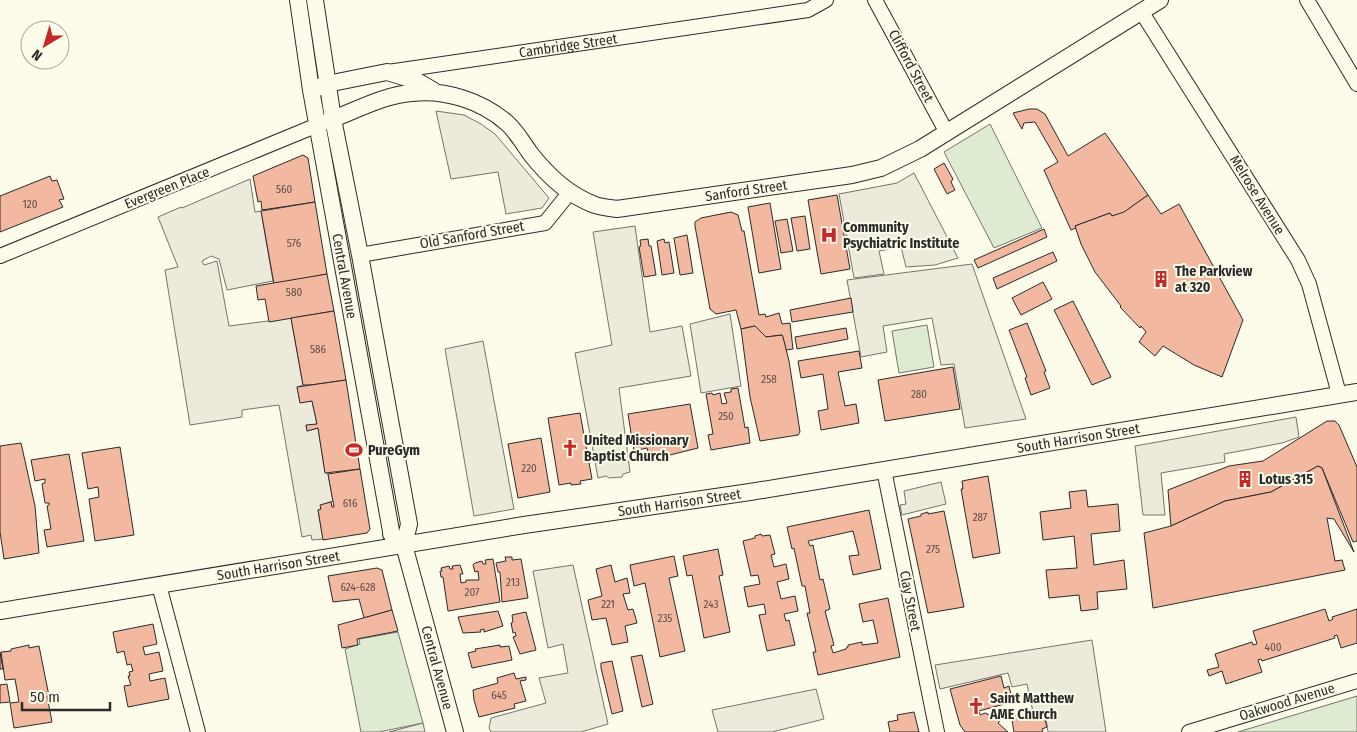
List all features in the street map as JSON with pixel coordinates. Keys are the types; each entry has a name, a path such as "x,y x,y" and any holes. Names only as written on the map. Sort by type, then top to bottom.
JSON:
{"main road":[{"name":"Central Avenue","path":"298,0 311,91 326,122 360,255 409,524 404,545 455,732"},
{"name":"Central Avenue","path":"315,0 327,84 326,122 391,534 404,545"},
{"name":"Sanford Street","path":"326,122 384,98 411,93 436,92 468,101 490,110 509,124 536,160 561,186 596,206 617,209 852,175 881,168 920,149 1160,0"},
{"name":"Cambridge Street","path":"311,91 327,84 387,72"},
{"path":"387,72 417,81 436,92"},
{"name":"South Harrison Street","path":"0,611 404,545 884,470 1357,392"}],"street":[{"name":"Cambridge Street","path":"387,72 808,10 826,0"},
{"path":"1307,0 1357,84"},
{"name":"Clifford Street","path":"881,2 947,133"},
{"name":"Melrose Avenue","path":"1141,12 1298,260 1309,284 1339,394"},
{"name":"Evergreen Place","path":"0,256 326,122"},
{"name":"Old Sanford Street","path":"360,255 545,222 570,192"},
{"name":"Clay Street","path":"884,470 937,732"},
{"path":"159,585 198,732"},
{"name":"Oakwood Avenue","path":"1189,732 1357,681"}],"green space":[{"path":"990,124 1042,228 994,248 944,152"},
{"path":"927,325 934,367 899,373 892,331"},
{"path":"398,632 423,723 379,732 361,732 345,649 360,644 359,639"},
{"path":"1357,696 1357,732 1238,732"}],"shaded area":[{"path":"436,111 464,115 495,134 549,198 542,208 506,214 498,172 451,179"},
{"path":"914,173 958,258 935,265 906,267 901,247 879,251 884,274 854,278 839,194 897,183"},
{"path":"250,179 255,212 261,211 273,281 227,290 219,259 211,256 202,261 204,265 217,261 229,326 291,318 303,385 297,387 300,402 312,401 317,424 306,426 307,431 318,428 325,472 328,474 333,501 321,505 321,509 318,510 323,539 312,540 311,535 302,537 279,405 242,410 242,417 190,425 165,270 178,267 158,217"},
{"path":"635,226 650,332 682,326 691,376 619,388 630,472 623,474 622,477 609,478 606,476 598,478 575,353 612,345 593,232"},
{"path":"972,264 1026,419 965,428 954,364 941,365 932,318 883,326 887,352 861,357 847,280"},
{"path":"730,314 741,386 701,393 690,324"},
{"path":"483,341 514,509 474,516 445,349"},
{"path":"1296,417 1299,437 1282,443 1224,454 1225,462 1161,473 1165,515 1143,515 1135,446"},
{"path":"941,482 946,504 902,515 900,505 906,504 904,491"},
{"path":"573,565 608,724 581,732 491,732 489,728 491,718 546,703 539,678 568,673 563,644 548,648 533,571"},
{"path":"1092,640 1106,732 1048,732 1045,712 1033,712 1027,684 1012,687 1008,673 940,689 935,665"},
{"path":"816,689 824,719 772,732 718,732 712,710"},
{"path":"423,723 425,732 389,732"}],"building":[{"path":"1037,109 1045,114 1068,156 1105,133 1148,195 1123,213 1112,216 1110,213 1075,226 1076,228 1071,230 1044,170 1058,162 1035,122 1024,123 1022,129 1013,113"},
{"path":"303,155 308,158 315,202 262,210 261,201 258,202 253,176"},
{"path":"944,163 953,179 951,182 955,190 947,194 934,169"},
{"path":"50,176 52,181 57,180 64,199 59,200 63,207 0,232 0,196"},
{"name":"Community Psychiatric Institute","path":"837,195 850,269 821,274 808,200"},
{"name":"The Parkview at 320","path":"1148,195 1161,214 1179,204 1243,320 1222,377 1194,365 1163,346 1155,356 1139,342 1146,332 1120,307 1095,272 1081,244 1075,226 1110,213 1112,216 1124,212"},
{"path":"315,202 327,274 274,284 261,211"},
{"path":"770,203 781,269 759,273 748,207"},
{"path":"731,212 738,215 742,231 744,231 759,315 765,314 766,317 779,313 782,324 790,323 793,349 786,350 782,335 766,337 755,326 741,329 736,310 716,314 710,309 695,222 701,218"},
{"path":"805,216 810,249 797,251 791,218"},
{"path":"787,219 793,251 781,253 775,221"},
{"path":"1044,229 1047,237 978,268 974,260"},
{"path":"687,235 693,273 680,275 674,238"},
{"path":"648,239 656,275 644,277 639,247 641,246 640,240"},
{"path":"664,239 665,243 669,242 674,273 662,275 657,241"},
{"path":"1053,252 1057,261 997,289 993,278"},
{"path":"327,274 334,311 269,322 265,299 258,300 256,286"},
{"path":"1043,282 1052,299 1021,315 1012,298"},
{"path":"851,298 853,312 792,322 790,310"},
{"path":"1073,301 1111,377 1092,385 1054,310"},
{"path":"334,311 346,380 303,385 291,318"},
{"path":"1027,323 1046,371 1044,372 1050,388 1031,395 1025,378 1027,377 1009,330"},
{"path":"755,326 766,337 782,335 783,337 789,361 800,432 798,435 760,441 750,397 741,329"},
{"path":"846,328 848,339 797,349 795,337"},
{"path":"859,351 862,368 838,372 845,406 856,404 859,423 821,430 818,411 828,409 823,374 801,378 798,361"},
{"path":"953,367 960,409 885,421 878,380"},
{"path":"346,380 360,469 325,473 318,428 307,431 306,425 317,424 312,401 300,403 297,387"},
{"path":"738,388 745,428 748,427 750,443 711,450 708,435 713,434 706,394 720,393 722,404 727,403 724,393"},
{"path":"690,404 698,448 670,455 658,455 658,453 649,456 647,448 634,451 628,414"},
{"name":"United Missionary Baptist Church","path":"580,413 592,479 580,481 581,484 559,485 548,418"},
{"name":"Lotus 315","path":"1327,421 1335,421 1339,425 1357,467 1357,541 1353,542 1322,468 1318,466 1271,492 1225,501 1171,526 1168,490 1229,466 1263,461"},
{"path":"541,438 550,492 518,498 508,444"},
{"path":"21,443 35,506 39,553 4,559 0,532 0,446"},
{"path":"120,447 134,535 95,541 89,499 99,497 98,487 88,489 82,453"},
{"path":"69,454 84,541 47,547 44,530 51,529 47,506 49,503 45,503 42,484 45,483 45,479 35,481 31,460"},
{"path":"1318,466 1322,468 1354,552 1334,519 1327,518 1335,561 1342,560 1345,570 1153,608 1144,533 1171,526 1225,501 1271,492"},
{"path":"360,469 370,529 367,533 323,540 318,510 321,509 320,505 331,502 332,507 334,507 328,474"},
{"path":"988,476 1000,553 973,558 961,489 963,489 962,481"},
{"path":"1086,490 1088,507 1118,504 1120,531 1091,534 1094,565 1124,560 1127,589 1097,592 1098,609 1081,611 1079,595 1049,598 1046,570 1077,568 1074,536 1043,540 1040,512 1071,508 1069,492"},
{"path":"869,510 881,569 853,575 849,556 859,555 853,531 808,541 810,546 813,545 820,580 823,579 830,609 825,611 834,645 831,646 833,653 846,649 848,645 862,642 862,645 878,643 873,620 863,622 859,604 888,598 900,657 818,675 813,652 816,652 807,613 810,613 805,586 802,586 794,548 792,549 787,527"},
{"path":"944,511 964,607 928,613 908,519 928,512 928,514"},
{"path":"761,534 762,536 770,535 775,554 771,555 774,567 786,564 789,579 777,582 781,599 795,596 798,611 784,614 786,621 789,620 795,645 767,651 759,615 766,614 764,604 748,607 744,587 760,584 758,575 751,576 743,541 755,538 755,536"},
{"path":"718,549 723,575 719,576 730,632 704,638 692,575 687,576 683,556"},
{"path":"674,556 678,576 669,578 685,651 660,657 645,583 634,586 630,565"},
{"path":"505,557 512,557 512,560 521,559 528,598 502,602 500,572 498,572 496,563 506,561"},
{"path":"493,559 500,602 448,611 441,568 449,566 450,569 453,569 452,566 460,565 463,574 460,574 461,583 466,582 466,580 479,580 478,571 475,572 473,565 482,561 483,564 486,564 485,560"},
{"path":"611,565 615,582 627,578 630,593 623,594 628,610 633,609 637,623 625,626 628,642 612,645 606,618 592,620 588,600 602,596 596,569"},
{"path":"377,568 382,570 392,610 364,618 359,599 333,602 328,576"},
{"path":"1325,609 1329,621 1333,619 1332,617 1357,609 1357,643 1341,648 1337,635 1334,636 1335,638 1262,661 1261,659 1258,660 1262,672 1226,684 1222,671 1209,676 1207,670 1219,667 1215,654 1252,642 1253,645 1257,644 1253,631"},
{"path":"392,610 398,631 357,639 358,645 342,648 338,625"},
{"path":"498,611 503,626 484,632 484,629 480,630 481,632 463,633 458,617"},
{"path":"526,612 536,650 520,654 513,637 516,636 515,632 513,633 511,623 513,622 512,615"},
{"path":"153,624 157,644 143,647 145,655 159,652 163,671 149,674 150,681 165,678 169,699 128,707 124,686 131,685 128,676 130,676 129,672 133,671 131,664 127,665 124,651 117,653 113,632"},
{"path":"29,645 29,648 39,646 52,722 14,728 10,703 19,702 15,679 5,680 1,652"},
{"path":"500,645 500,647 509,646 512,660 472,668 468,653 476,651 475,649"},
{"path":"0,652 3,669 0,669"},
{"path":"642,655 653,704 642,707 631,657"},
{"path":"612,661 623,711 612,714 601,663"},
{"path":"514,673 516,679 526,677 526,680 520,681 526,701 514,704 515,708 479,717 473,690 498,683 497,678"},
{"name":"Saint Matthew AME Church","path":"1001,676 1004,688 1009,686 1012,699 1007,700 1008,703 979,711 980,715 985,713 992,716 1000,708 1005,715 998,723 1008,732 965,732 960,725 950,689"},
{"path":"7,684 10,702 0,703 0,685"},
{"path":"1029,709 1031,715 1038,713 1040,717 1044,716 1047,727 1042,729 1043,731 1041,732 1014,732 1012,720 1015,718 1014,716 1018,715 1017,712"},
{"path":"914,712 919,732 890,732 888,722 898,720 897,715"}],"place":[{"name":"Community Psychiatric Institute","path":"829,235"},
{"name":"The Parkview at 320","path":"1161,279"},
{"name":"United Missionary Baptist Church","path":"570,448"},
{"name":"PureGym","path":"354,450"},
{"name":"Lotus 315","path":"1245,479"},
{"name":"Saint Matthew AME Church","path":"976,706"}]}
